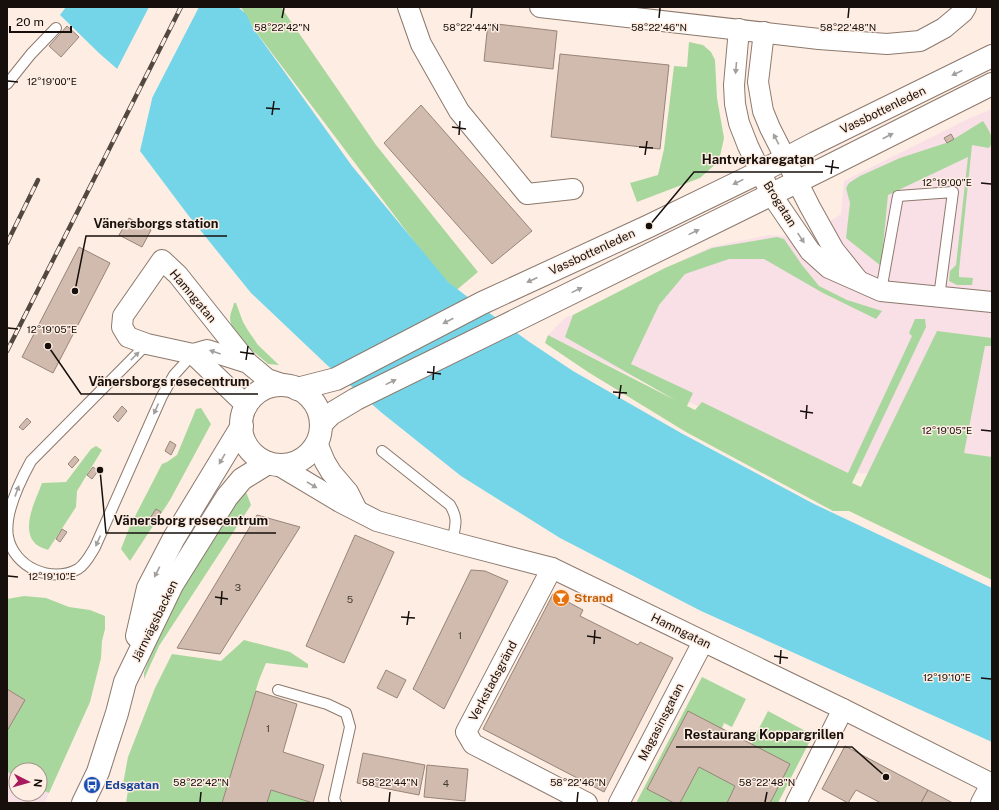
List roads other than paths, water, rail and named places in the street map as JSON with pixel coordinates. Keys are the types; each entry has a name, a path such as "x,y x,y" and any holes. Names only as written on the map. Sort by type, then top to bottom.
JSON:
{"main road":[{"name":"Vassbottenleden","path":"292,387 336,379 482,303 649,226 992,56"},
{"name":"Vassbottenleden","path":"319,434 331,414 356,399 992,84"},
{"path":"125,682 148,588 174,538 244,416 258,394 264,389 276,386 292,387 305,394 315,405 319,414 319,434 310,452 301,460 290,464 273,464 257,457 249,448 243,437 244,416"},
{"name":"Järnvägsbacken","path":"83,803 98,772 117,713 125,682 172,585 227,497 242,478 273,464"}],"street":[{"path":"408,7 421,44 459,111 527,194 574,188"},
{"path":"540,7 819,39 887,44 920,41 944,28 963,12 966,7"},
{"name":"Brogatan","path":"739,29 734,86 735,104 744,139 771,194 810,251 829,268 881,291 992,302"},
{"name":"Brogatan","path":"764,32 758,82 763,112 797,181 834,250 859,281"},
{"name":"Hamngatan","path":"248,363 208,350 193,354 147,344 128,337 122,327 124,316 162,260 178,275 248,363 267,378 292,387"},
{"path":"193,354 244,416"},
{"path":"319,434 331,472 348,492 357,510"},
{"name":"Hamngatan","path":"273,464 377,521 552,568 843,709 992,784"},
{"name":"Verkstadsgränd","path":"552,568 466,732 473,744 587,803"},
{"name":"Magasinsgatan","path":"619,803 703,642"},
{"path":"796,803 843,709"},
{"path":"981,803 992,784"}],"lane":[{"path":"7,84 31,54 56,28"},
{"path":"881,291 898,196 953,192 939,297"},
{"path":"147,344 31,461 23,474 9,514 8,537 16,556 30,568 50,574 61,574 72,572 85,563 95,547 162,396 174,375 193,354"},
{"path":"382,451 450,505 455,513 456,520 452,542"},
{"path":"278,690 327,704 346,713 350,727 334,799 336,803"}],"water":[{"path":"66,7 238,7 246,14 253,28 352,166 448,282 528,341 573,371 681,433 814,504 992,588 992,742 701,611 560,538 461,476 382,413 327,365 251,293 188,215 140,151 152,99 100,54 60,15"}],"railway":[{"path":"7,351 181,7"},
{"path":"7,243 38,180"}],"place":[{"name":"Hantverkaregatan","path":"649,226"},
{"name":"Vänersborgs station","path":"75,291"},
{"name":"Vänersborgs resecentrum","path":"48,346"},
{"name":"Vänersborg resecentrum","path":"100,470"},
{"name":"Strand","path":"561,598"},
{"name":"Restaurang Koppargrillen","path":"886,777"},
{"name":"Edsgatan","path":"92,785"}]}
